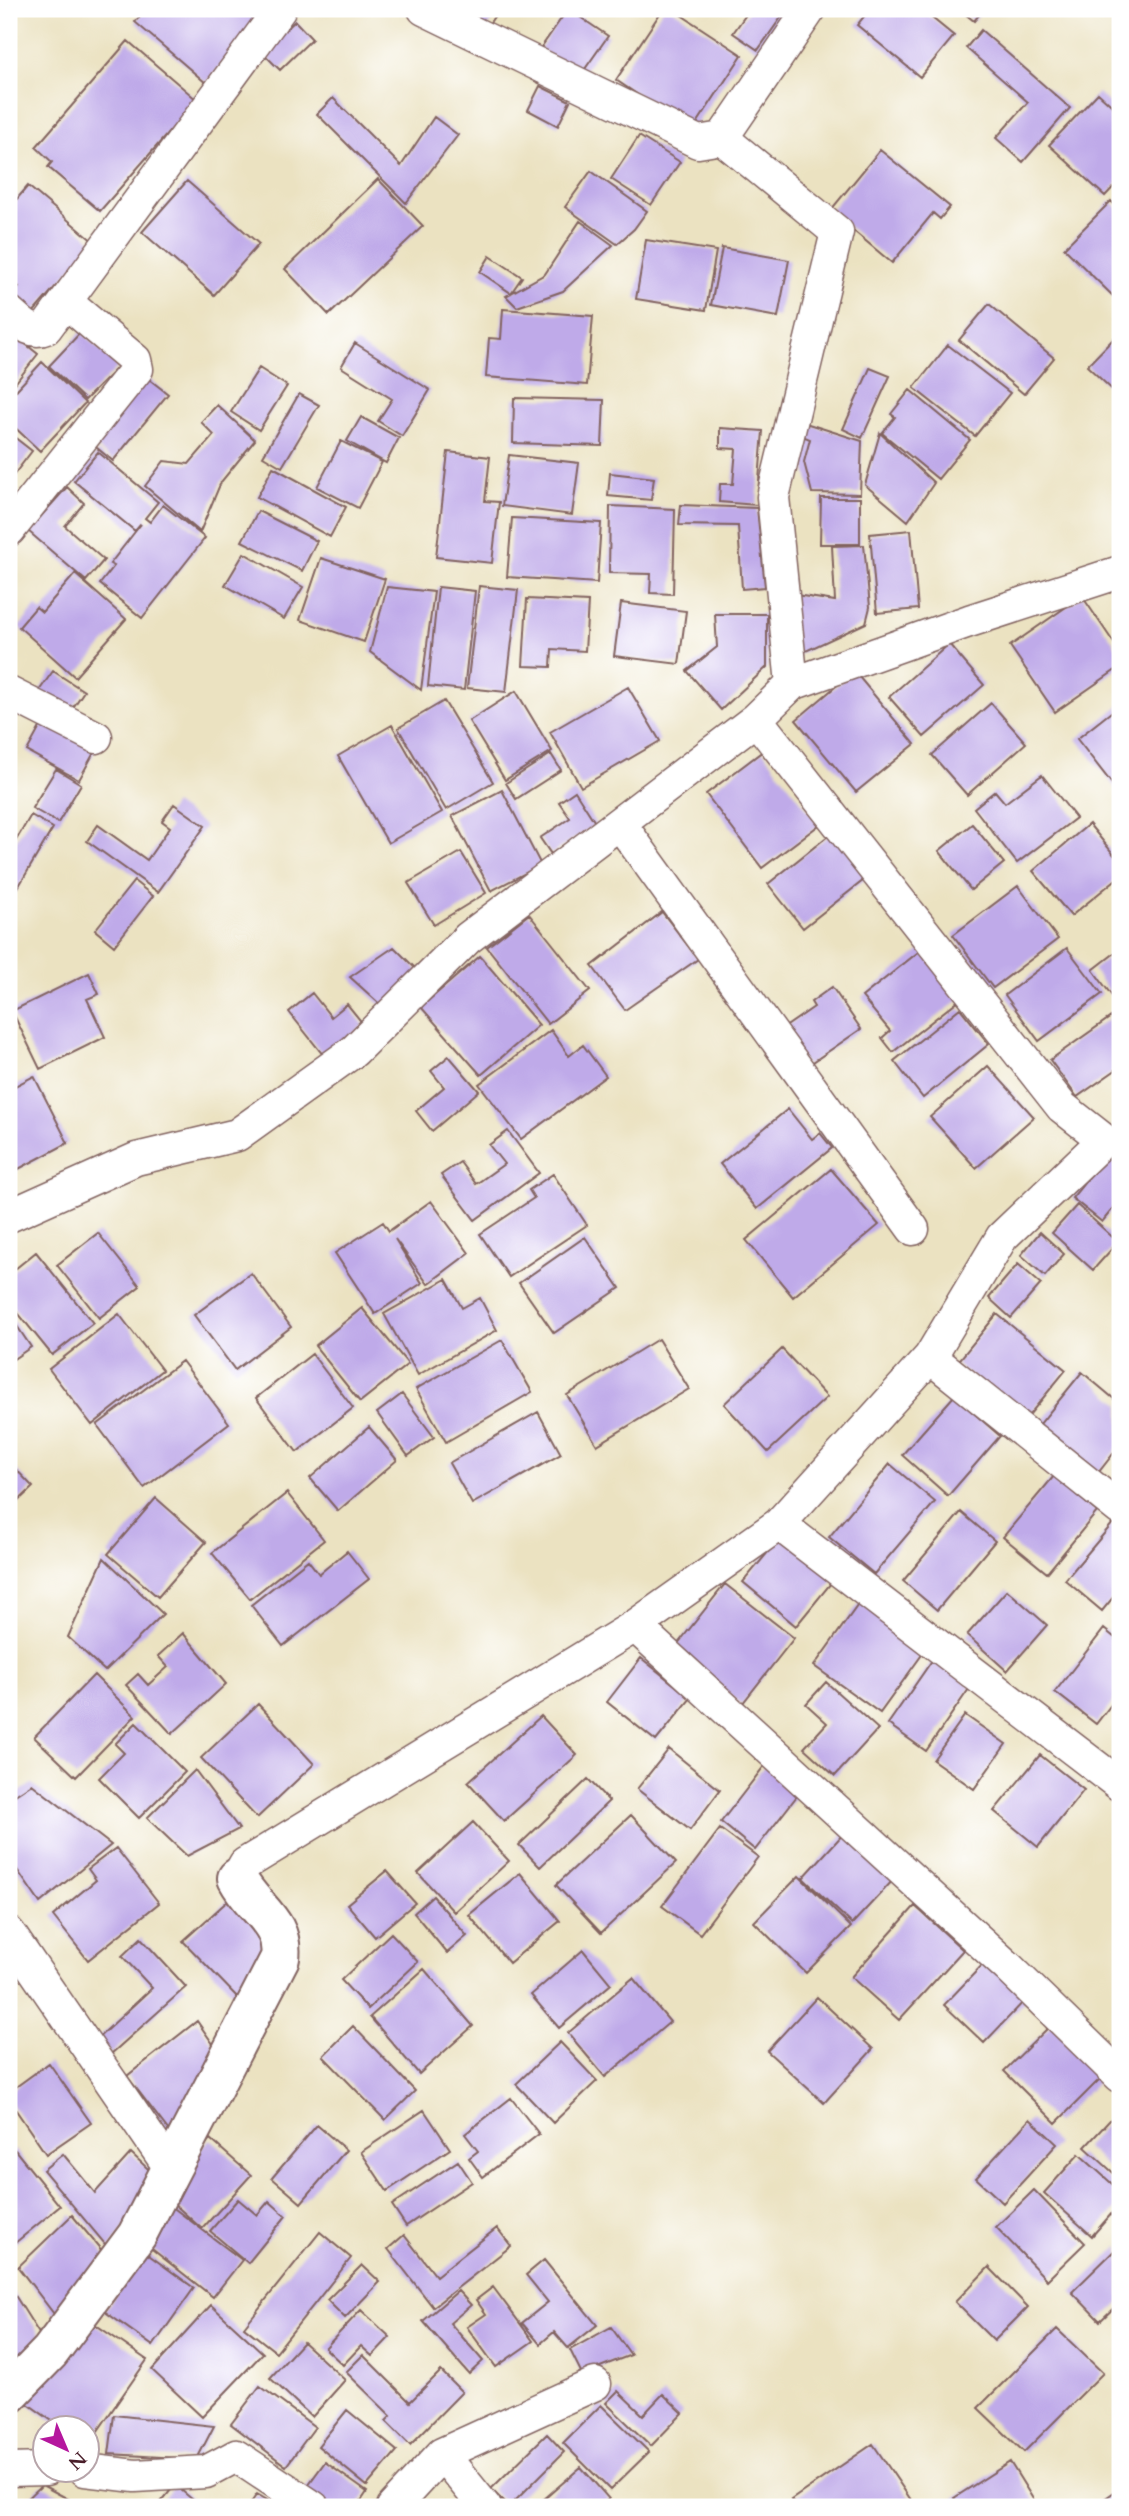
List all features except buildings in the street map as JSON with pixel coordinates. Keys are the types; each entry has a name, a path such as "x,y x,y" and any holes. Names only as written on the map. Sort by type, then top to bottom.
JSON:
{"street":[{"path":"9,312 30,329 37,331 46,328 280,9"},
{"path":"424,9 698,142 722,138 810,9"},
{"path":"722,138 837,232 773,497 792,684"},
{"path":"9,530 136,369 135,360 66,302"},
{"path":"9,1216 136,1159 237,1135 354,1051 468,938 621,825 755,719 792,684 969,621 1120,572"},
{"path":"9,693 96,737"},
{"path":"9,2394 50,2351 100,2288 137,2235 280,1958 283,1942 276,1928 244,1891 237,1878 245,1864 635,1626 779,1524 930,1357 1002,1237 1115,1142 1062,1107 755,719"},
{"path":"621,825 913,1229"},
{"path":"930,1357 1120,1509"},
{"path":"779,1524 1120,1785"},
{"path":"635,1626 998,1958 1120,2076"},
{"path":"9,1933 171,2169"},
{"path":"393,2507 442,2454 595,2384"},
{"path":"442,2454 485,2507"},
{"path":"102,2472 135,2476 206,2472 236,2456 313,2507"},
{"path":"9,2470 32,2469"}]}
